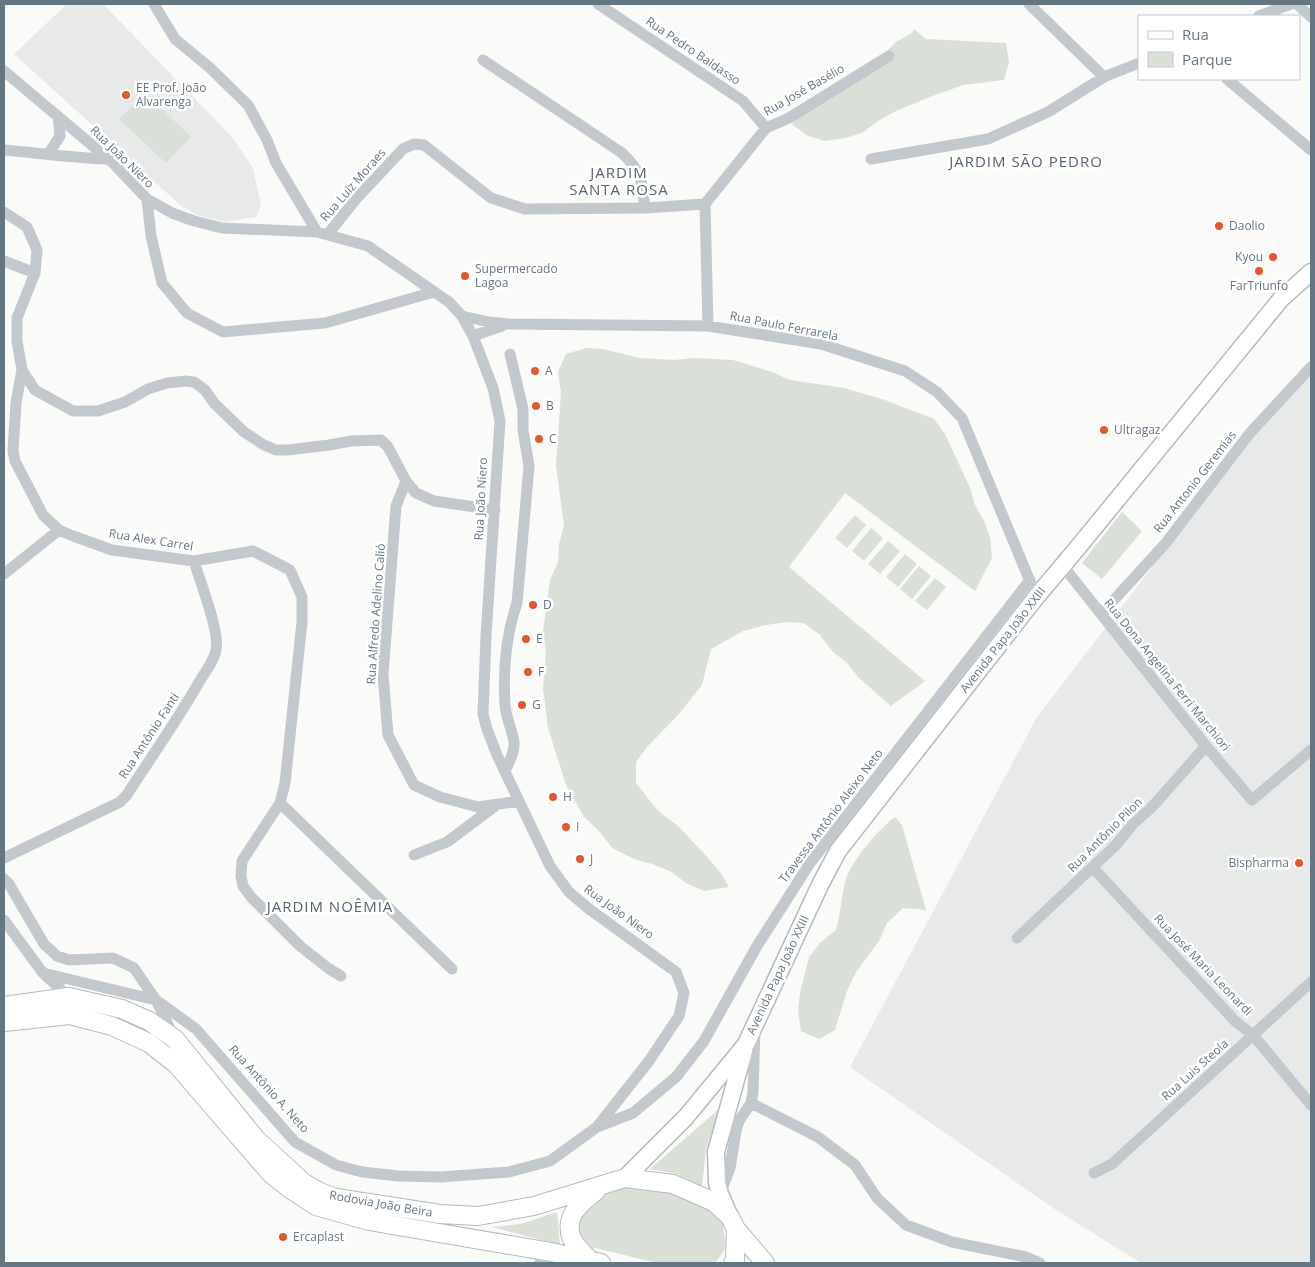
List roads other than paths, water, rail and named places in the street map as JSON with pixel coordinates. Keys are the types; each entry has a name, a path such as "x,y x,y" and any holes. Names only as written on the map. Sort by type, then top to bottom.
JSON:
{"main road":[{"name":"Avenida Papa João XXIII","path":"625,1178 686,1117 746,1044 820,885 838,851 1037,596 1281,299 1311,272"},
{"name":"Rodovia João Beira","path":"4,1006 69,998 122,1009 149,1021 175,1039 256,1139 304,1183 336,1198 440,1214 478,1216 534,1206 625,1178 673,1184 714,1202 765,1263"},
{"name":"Rodovia João Beira","path":"4,1022 70,1015 112,1026 149,1043 176,1064 271,1174 316,1206 369,1221 545,1258 596,1262"},
{"name":"Avenida Papa João XXIII","path":"733,1223 720,1194 716,1169 716,1152 746,1044"},
{"path":"596,1262 573,1240 569,1229 571,1214 582,1201 604,1185"},
{"path":"733,1223 735,1260 733,1263"}],"street":[{"path":"154,4 175,39 209,67 248,105 267,140 276,163 323,233"},
{"name":"Rua Pedro Baldasso","path":"598,4 743,101 766,128"},
{"path":"1029,4 1104,77"},
{"path":"1262,15 1291,4"},
{"path":"1297,4 1311,17"},
{"name":"Rua José Basélio","path":"705,204 766,128 789,118 889,56"},
{"path":"483,60 622,153 636,166 640,177 644,208"},
{"path":"871,159 988,139 1048,112 1104,77 1138,63"},
{"name":"Rua João Niero","path":"4,71 108,159 147,199 172,213 222,228 323,233 368,246 449,302 462,316 473,336 493,388 500,421 486,636 483,714 487,730 550,866 569,892 588,909 676,972 684,993 679,1016 649,1061 597,1127"},
{"path":"1228,80 1311,150"},
{"path":"49,153 60,136 58,116"},
{"name":"Rua Luiz Moraes","path":"323,233 402,149 414,144 424,145 491,198 525,209 644,208 705,204"},
{"path":"4,150 108,159"},
{"path":"147,199 151,236 162,283 187,313 223,332 325,323 434,292"},
{"path":"705,204 708,326"},
{"name":"Rua Alex Carrel","path":"4,212 28,227 36,250 35,273 17,318 17,341 22,370 16,403 13,451 15,460 44,515 60,530 112,550 194,562 253,551 290,570 302,597 302,622 285,783 280,803"},
{"path":"4,261 35,273"},
{"name":"Rua Paulo Ferrarela","path":"462,316 509,324 708,326 821,344 905,371 936,392 962,418 1037,596"},
{"name":"Rua Paulo Ferrarela","path":"473,336 509,324"},
{"path":"505,771 513,753 514,742 505,707 505,676 508,639 517,603 529,466 523,430 523,409 510,354"},
{"name":"Rua Antonio Geremias","path":"1101,614 1165,544 1250,433 1311,367"},
{"path":"22,370 35,390 72,411 98,411 125,402 148,389 167,383 194,382 205,390 214,402 244,432 264,445 276,450 288,450 351,440 380,440 388,447 406,481 416,493 434,501 495,510"},
{"path":"4,456 15,460"},
{"name":"Rua Alfredo Adelino Calió","path":"406,481 396,506 383,674 388,735 414,785 440,797 478,807 519,800"},
{"path":"4,574 60,530"},
{"name":"Rua Antônio Fanti","path":"4,858 120,802 126,796 188,702 216,650 216,637 194,562"},
{"name":"Rua Dona Angelina Ferri Marchiori","path":"1063,566 1206,746 1252,800 1311,750"},
{"name":"Travessa Antônio Aleixo Neto","path":"597,1127 633,1113 676,1076 699,1048 757,946 810,864 1030,580"},
{"name":"Rua Antônio Pilon","path":"1017,938 1115,846 1206,746"},
{"path":"341,976 300,946 251,897 243,886 241,876 242,861 280,803 452,969"},
{"path":"414,855 447,842 498,804"},
{"name":"Rua José Maria Leonardi","path":"1093,868 1235,1021 1254,1036 1311,1105"},
{"path":"4,878 44,944 58,956 69,960 113,958 134,968 156,1000 175,1039"},
{"path":"4,920 44,973 69,998"},
{"name":"Rua Antônio A. Neto","path":"44,973 156,1000 196,1029 294,1142 336,1165 362,1172 440,1177 509,1172 550,1161 597,1127"},
{"name":"Rua Luis Steola","path":"1094,1174 1112,1164 1311,982"},
{"path":"720,1194 730,1168 739,1121 751,1103 756,1026"},
{"path":"751,1103 818,1137 855,1165 877,1198 906,1226 952,1242 1026,1257 1040,1263"}],"place":[{"name":"EE Prof. João Alvarenga","path":"126,95"},
{"name":"Daolio","path":"1219,226"},
{"name":"Kyou","path":"1273,257"},
{"name":"FarTriunfo","path":"1259,271"},
{"name":"Supermercado Lagoa","path":"465,276"},
{"name":"A","path":"535,371"},
{"name":"B","path":"536,406"},
{"name":"Ultragaz","path":"1104,430"},
{"name":"C","path":"539,439"},
{"name":"D","path":"533,605"},
{"name":"E","path":"526,639"},
{"name":"F","path":"528,672"},
{"name":"G","path":"522,705"},
{"name":"H","path":"553,797"},
{"name":"I","path":"566,827"},
{"name":"J","path":"580,859"},
{"name":"Bispharma","path":"1299,863"},
{"name":"Ercaplast","path":"283,1237"}],"district":[{"name":"JARDIM SÃO PEDRO","path":"1026,162"},
{"name":"JARDIM SANTA ROSA","path":"619,182"},
{"name":"JARDIM NOÊMIA","path":"330,907"}]}
